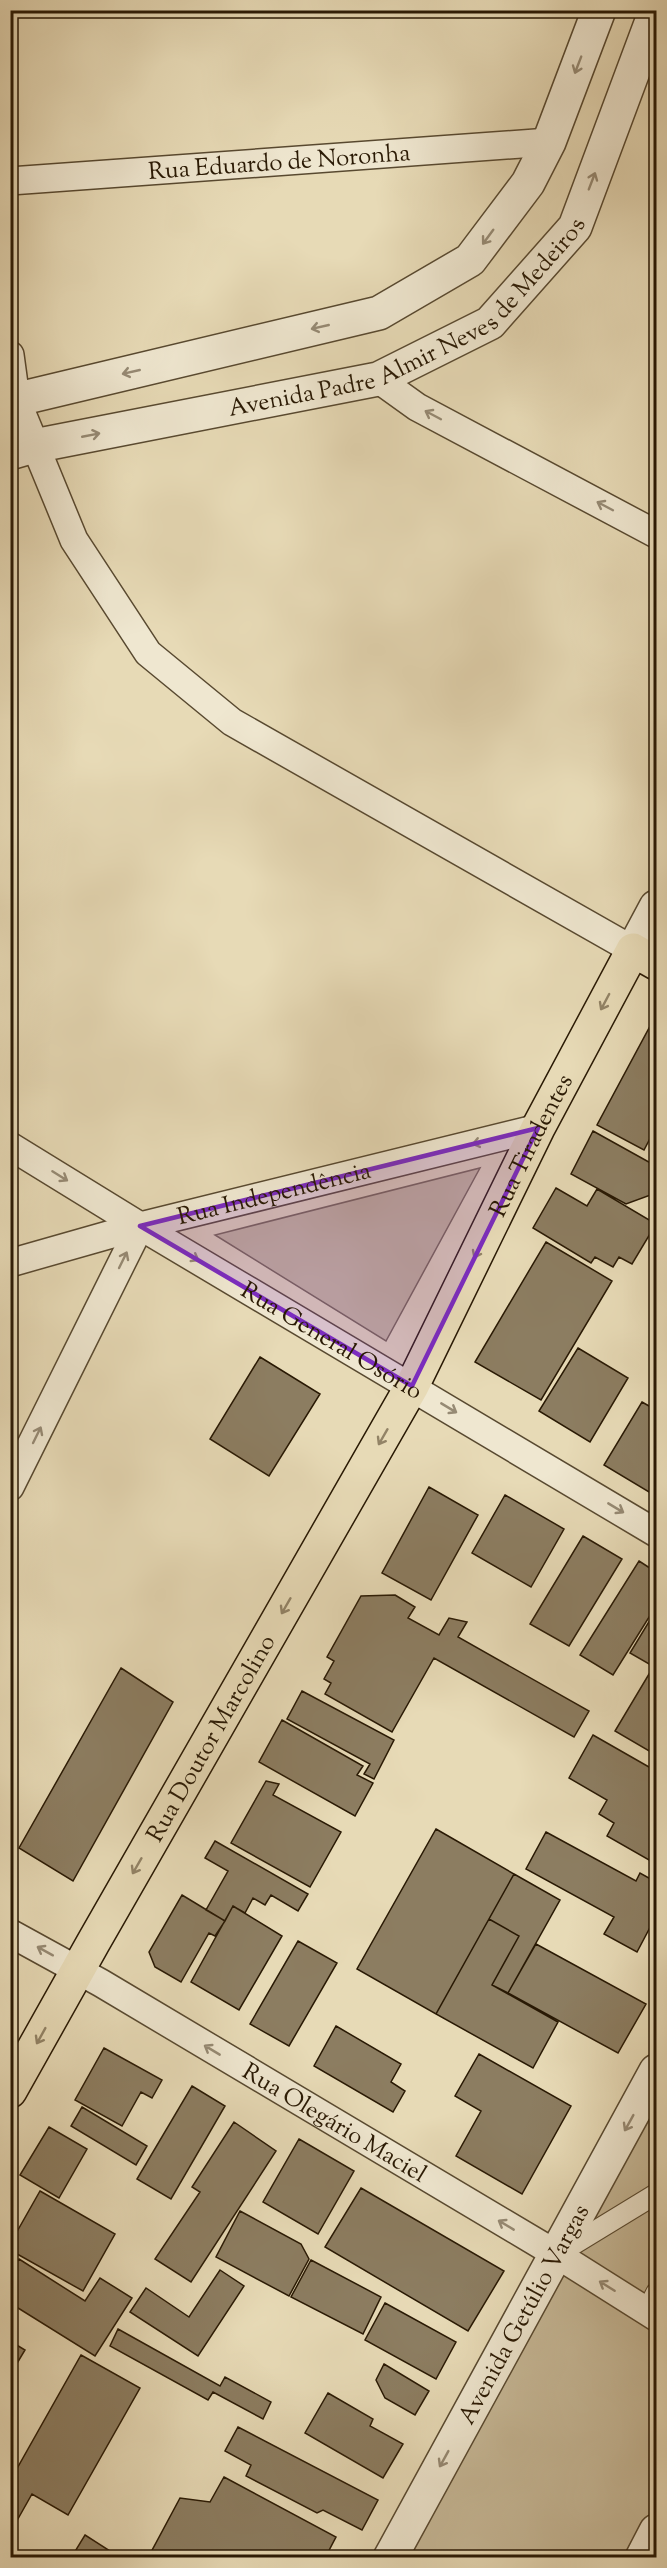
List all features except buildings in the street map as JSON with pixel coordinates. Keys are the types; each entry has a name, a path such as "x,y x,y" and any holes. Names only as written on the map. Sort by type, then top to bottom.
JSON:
{"main road":[{"name":"Rua Tiradentes","path":"412,1386 538,1128 645,957"},
{"name":"Rua Doutor Marcolino","path":"10,2091 412,1386"}],"street":[{"name":"Avenida Padre Almir Neves de Medeiros","path":"13,400 379,313 470,260 528,183 549,142 599,10"},
{"name":"Avenida Padre Almir Neves de Medeiros","path":"22,449 378,379 490,323 575,227 656,10"},
{"name":"Rua Eduardo de Noronha","path":"10,182 549,142"},
{"path":"10,355 13,400 22,449 74,540 148,653 232,722 645,957"},
{"path":"378,379 417,406 657,534"},
{"name":"Rua Tiradentes","path":"645,957 657,908"},
{"name":"Rua Independência","path":"10,1263 140,1226 538,1128"},
{"name":"Rua General Osório","path":"10,1146 140,1226 657,1533"},
{"path":"10,1487 140,1226"},
{"name":"Rua Olegário Maciel","path":"10,1933 79,1970 556,2254 653,2307"},
{"name":"Avenida Getúlio Vargas","path":"390,2558 657,2071"},
{"path":"556,2254 657,2194"},
{"path":"642,2558 657,2531"}],"highlighted area":[{"path":"538,1128 412,1386 140,1226"}],"shaded area":[{"path":"480,1168 386,1341 215,1235"},
{"path":"656,2071 656,2531 642,2557 390,2558"}]}
